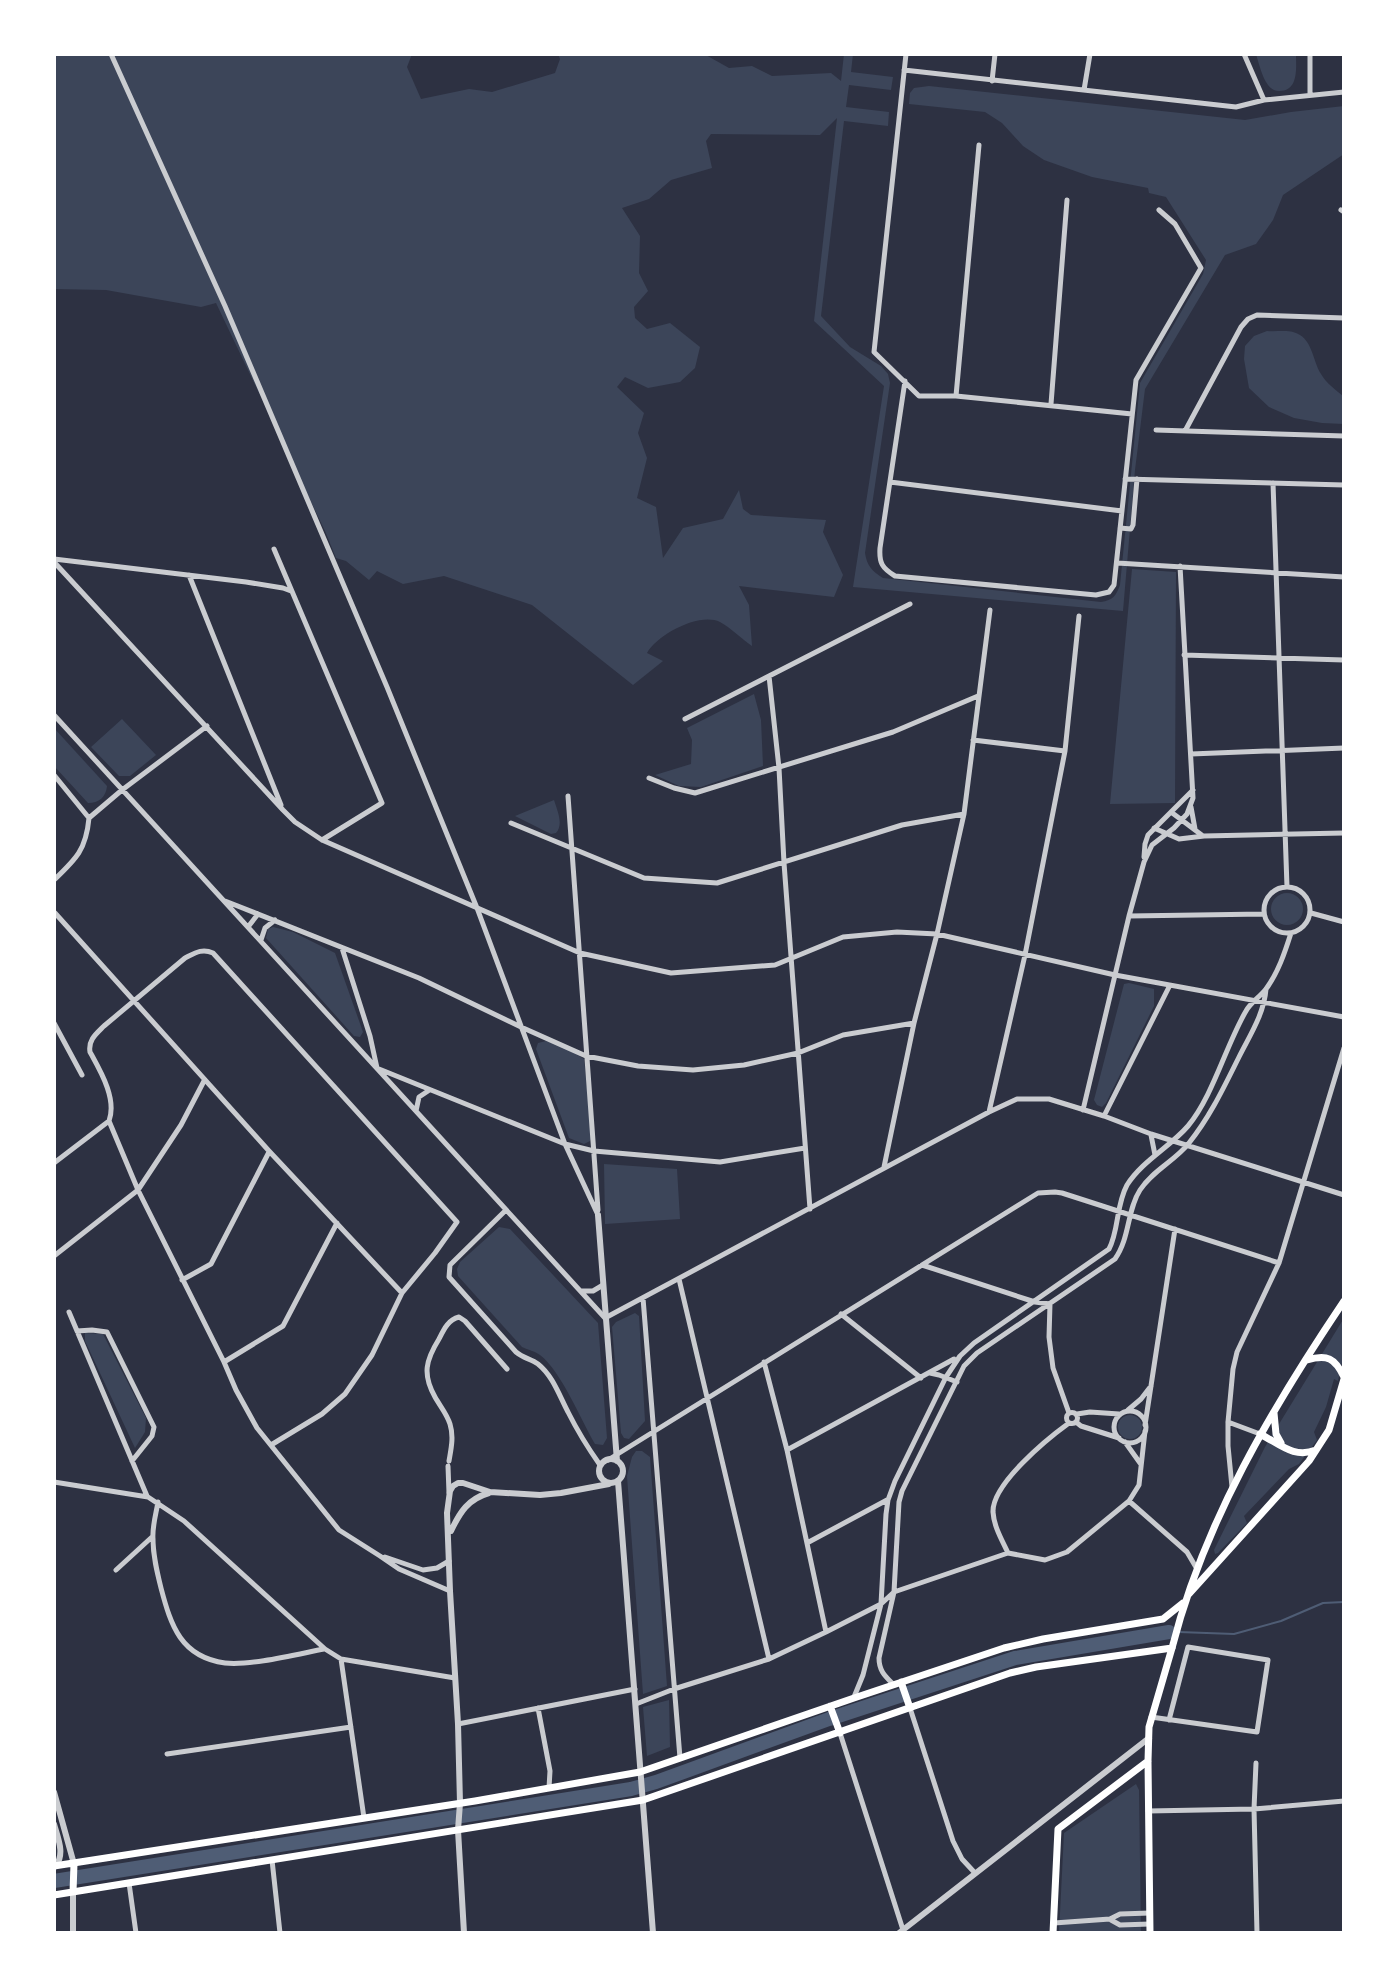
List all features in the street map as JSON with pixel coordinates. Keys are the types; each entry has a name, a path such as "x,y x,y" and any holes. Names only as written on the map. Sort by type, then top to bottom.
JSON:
{"main road":[{"path":"1148,1927 1151,1717 1184,1601 1232,1489 1260,1434 1344,1301"},
{"path":"1163,1619 1184,1601 1301,1471 1329,1430 1344,1378 1337,1364 1328,1358 1320,1356 1307,1360"},
{"path":"1274,1411 1276,1434 1282,1445"},
{"path":"1260,1434 1300,1454 1316,1450"},
{"path":"55,1866 74,1867 364,1818 460,1806 549,1788 641,1776 680,1758 1024,1643 1170,1618 1177,1625"},
{"path":"54,1895 74,1888 129,1883 272,1860 642,1796 1023,1670 1172,1648"},
{"path":"899,1685 910,1708"},
{"path":"831,1709 838,1729"},
{"path":"1053,1933 1058,1829 1148,1761"},
{"path":"74,1867 74,1888"}],"street":[{"path":"111,54 225,306 452,843 565,1144 598,1215"},
{"path":"906,54 874,352 919,396 1051,404 1132,414"},
{"path":"992,81 995,54"},
{"path":"1084,90 1090,54"},
{"path":"1244,54 1264,100"},
{"path":"1310,54 1310,95"},
{"path":"904,70 1236,107 1264,100 1344,92"},
{"path":"956,396 979,145"},
{"path":"1051,404 1067,200"},
{"path":"905,381 879,558 883,569 895,576 1096,595 1109,592 1114,585 1117,563 1136,380 1201,268 1175,224 1159,210"},
{"path":"1185,431 1248,319 1257,315 1344,318"},
{"path":"1156,430 1344,436"},
{"path":"1125,479 1344,485"},
{"path":"1120,528 1131,529 1133,525 1137,479"},
{"path":"890,482 1122,511"},
{"path":"1273,483 1287,887"},
{"path":"274,549 382,803 322,840"},
{"path":"54,560 189,575 292,591"},
{"path":"54,560 295,822 322,840 580,953 671,973 775,965 843,937 897,932 937,934 1115,975 1344,1017"},
{"path":"1117,563 1344,577"},
{"path":"1180,566 1193,790 1191,806 1195,830"},
{"path":"189,575 283,810"},
{"path":"685,719 910,604"},
{"path":"884,1168 914,1023 964,814 990,610"},
{"path":"989,1112 1025,955 1065,751 1079,616"},
{"path":"1184,655 1344,660"},
{"path":"769,676 779,768 810,1209"},
{"path":"649,778 695,793 893,732 978,695"},
{"path":"54,715 605,1318"},
{"path":"54,880 81,853 89,818 207,726"},
{"path":"973,740 1065,751"},
{"path":"1191,754 1344,748"},
{"path":"54,775 89,818"},
{"path":"1144,862 1145,844 1154,828 1193,790"},
{"path":"568,796 605,1318 617,1457 623,1468 618,1481 653,1933"},
{"path":"1083,1110 1144,862 1152,845 1181,820 1191,806"},
{"path":"1171,812 1204,836"},
{"path":"511,823 644,878 717,883 902,825 964,814"},
{"path":"1154,828 1179,839 1344,833"},
{"path":"1287,887 1298,889 1309,901 1311,913 1303,928 1282,933 1267,922 1265,903 1276,890 1287,887"},
{"path":"224,901 419,978 586,1056 638,1066 693,1070 744,1065 798,1053 843,1035 914,1023"},
{"path":"55,913 269,1151 402,1293"},
{"path":"1311,913 1344,922"},
{"path":"248,927 258,914"},
{"path":"1129,916 1264,914"},
{"path":"261,941 265,928 275,920"},
{"path":"854,1698 881,1604 888,1500 946,1377 960,1356 974,1343 1109,1249 1127,1186 1155,1155 1189,1125 1200,1109 1246,1010 1266,989 1285,955 1291,933"},
{"path":"342,948 370,1036 377,1069"},
{"path":"54,1163 111,1117 111,1102 90,1052 90,1043 104,1026 185,958 206,949 213,953 457,1222 402,1293 372,1355 345,1394 322,1414 271,1445"},
{"path":"1104,1116 1170,985"},
{"path":"899,1685 883,1675 879,1658 894,1592 897,1513 902,1491 964,1366 977,1353 1115,1259 1124,1244 1134,1201 1147,1181 1187,1146 1213,1110 1265,1003 1266,989"},
{"path":"54,1023 82,1075"},
{"path":"1232,1489 1228,1422 1237,1352 1279,1263 1344,1048"},
{"path":"377,1069 565,1144 594,1151 720,1162 805,1148"},
{"path":"54,1256 138,1190 181,1125 205,1080"},
{"path":"416,1111 419,1097 429,1090"},
{"path":"605,1318 1017,1099 1049,1099 1344,1195"},
{"path":"109,1121 138,1190 182,1280 250,1416 271,1445 339,1530 399,1569 450,1591"},
{"path":"1151,1134 1155,1155"},
{"path":"182,1280 211,1264 269,1151"},
{"path":"602,1464 1038,1193 1055,1192 1279,1263"},
{"path":"506,1210 450,1265 449,1277 516,1352 537,1363 547,1374 590,1451 602,1464 601,1479 609,1484"},
{"path":"224,1362 283,1326 337,1223"},
{"path":"636,1704 769,1659 881,1604 894,1592 1008,1553 1045,1560 1055,1557 1067,1552 1129,1501 1139,1485 1175,1229"},
{"path":"921,1265 1035,1302 1050,1304"},
{"path":"679,1279 769,1659"},
{"path":"580,1291 593,1291 603,1285"},
{"path":"643,1298 680,1758"},
{"path":"1050,1304 1049,1337 1053,1368 1073,1413 1076,1422 1131,1443 1137,1441 1145,1428 1144,1419 1139,1414 1124,1413 1073,1413 1066,1417 1069,1423"},
{"path":"69,1312 148,1497"},
{"path":"841,1314 921,1378"},
{"path":"464,1933 458,1827 458,1724 447,1513 452,1437 450,1423 430,1387 426,1368 428,1356 447,1324 459,1317 507,1369"},
{"path":"77,1331 107,1332 154,1427 152,1436 132,1461"},
{"path":"787,1450 960,1356"},
{"path":"764,1362 787,1450 826,1632"},
{"path":"929,1373 957,1382"},
{"path":"1141,1465 1114,1426 1116,1419 1141,1399 1152,1385"},
{"path":"1008,1553 995,1526 995,1497 1048,1439 1069,1423 1076,1422"},
{"path":"1228,1422 1260,1434"},
{"path":"582,1488 592,1481 616,1438"},
{"path":"449,1497 453,1486 458,1483 490,1492 540,1495 618,1481"},
{"path":"54,1482 148,1497 158,1502 184,1521 325,1649 341,1659 455,1678"},
{"path":"469,1485 472,1499"},
{"path":"892,1488 902,1491"},
{"path":"449,1534 466,1505 472,1499 490,1492"},
{"path":"449,1497 456,1505 466,1505"},
{"path":"807,1543 888,1500"},
{"path":"1129,1501 1187,1552 1197,1569"},
{"path":"158,1502 152,1536 155,1565 172,1627 186,1644 211,1659 228,1663 325,1649"},
{"path":"886,1514 897,1513"},
{"path":"116,1570 152,1536"},
{"path":"1187,1552 1196,1552 1207,1546"},
{"path":"380,1556 423,1570 437,1568 449,1561"},
{"path":"1151,1717 1169,1720 1257,1732 1268,1660 1188,1647 1169,1720"},
{"path":"341,1659 364,1818"},
{"path":"458,1724 635,1689"},
{"path":"538,1708 550,1771 549,1788"},
{"path":"910,1708 953,1841 962,1859 975,1873"},
{"path":"167,1754 351,1727"},
{"path":"838,1729 903,1932 1149,1738"},
{"path":"1256,1763 1257,1933"},
{"path":"54,1792 74,1867"},
{"path":"1148,1811 1254,1809 1344,1801"},
{"path":"1052,1813 1058,1829"},
{"path":"54,1824 62,1853 55,1866"},
{"path":"272,1860 280,1933"},
{"path":"129,1883 136,1933"},
{"path":"73,1933 74,1888"},
{"path":"1053,1923 1150,1913"},
{"path":"1110,1919 1120,1925 1148,1927"},
{"path":"1139,1933 1148,1927"}],"shaded area":[{"path":"54,54 412,54 407,67 421,99 469,89 492,92 555,73 560,59 558,54 704,54 729,68 752,66 772,76 831,73 841,81 844,54 853,54 851,72 893,77 891,90 849,85 846,107 889,112 888,126 844,121 821,316 850,347 881,366 888,374 890,383 865,553 867,561 883,578 1101,602 1114,597 1120,585 1140,383 1203,274 1206,260 1166,197 1149,193 1148,188 1092,177 1044,160 985,112 909,104 910,93 914,88 929,86 1245,120 1344,106 1344,154 1283,195 1273,220 1256,244 1225,255 1145,389 1123,611 853,587 884,386 814,321 837,118 820,135 711,134 706,141 712,168 671,180 649,199 622,208 640,236 639,273 648,291 634,307 635,318 647,329 670,323 700,347 695,368 680,382 648,388 625,377 617,387 644,413 638,433 647,458 637,498 656,507 663,558 683,528 723,519 739,490 743,509 751,515 826,520 823,532 843,575 834,597 739,586 749,605 752,646 720,622 701,620 690,623 652,646 647,653 663,661 633,685 532,605 444,576 403,584 377,571 369,580 346,561 336,558 216,303 201,307 106,290 54,289"},
{"path":"1256,54 1296,54 1295,78 1290,87 1279,91 1270,88"},
{"path":"1267,331 1293,332 1305,339 1323,377 1344,397 1344,424 1294,418 1269,407 1249,388 1245,346 1254,336"},
{"path":"1132,569 1176,572 1175,803 1110,804"},
{"path":"754,694 761,720 763,766 701,787 679,786 655,775 691,764 692,740 687,728"},
{"path":"122,719 156,755 130,776 119,776 91,747"},
{"path":"54,728 107,786 99,801 88,803 54,766"},
{"path":"554,800 560,821 556,833 551,834 515,816"},
{"path":"1287,893 1298,898 1303,909 1298,920 1287,925 1276,920 1271,909 1276,898"},
{"path":"273,927 293,932 335,953 363,1032 360,1037 354,1036 266,938 268,929"},
{"path":"1124,984 1154,989 1154,1006 1102,1107 1094,1100"},
{"path":"546,1041 565,1047 584,1059 592,1137 584,1144 569,1138 536,1049 538,1043"},
{"path":"604,1164 677,1169 680,1219 605,1224"},
{"path":"499,1227 510,1229 598,1323 607,1438 603,1445 595,1444 548,1362 522,1347 458,1276 460,1262"},
{"path":"635,1313 639,1316 645,1421 629,1439 621,1433 612,1327"},
{"path":"1344,1318 1344,1353 1338,1381 1334,1379 1326,1407 1314,1432 1317,1440 1299,1464 1289,1469 1244,1516 1247,1523 1215,1554 1214,1550 1265,1447"},
{"path":"85,1333 103,1334 146,1418 145,1432 135,1448 85,1341"},
{"path":"1130,1415 1138,1419 1142,1427 1138,1435 1130,1439 1122,1435 1118,1427 1122,1419"},
{"path":"636,1451 650,1457 667,1686 643,1694 627,1476"},
{"path":"669,1700 670,1747 647,1756 643,1707"},
{"path":"1136,1784 1139,1790 1141,1933 1059,1933 1064,1833"}],"waterway":[{"path":"1179,1632 1234,1634 1281,1621 1323,1603 1344,1602"},
{"path":"54,1881 631,1789 1015,1658 1169,1632"}]}
